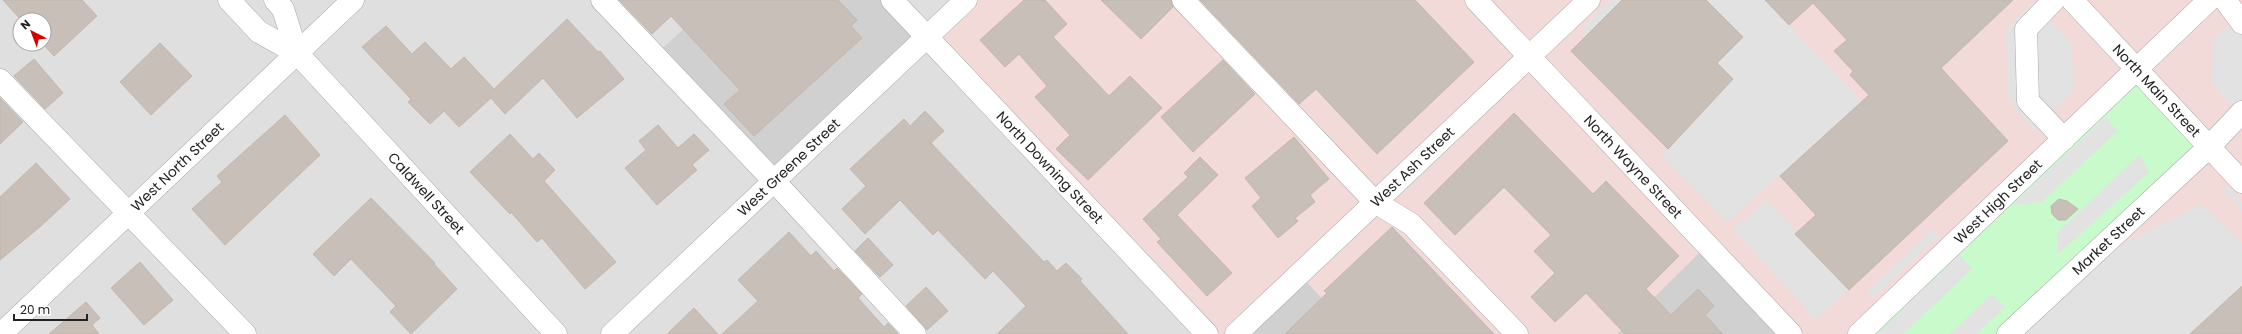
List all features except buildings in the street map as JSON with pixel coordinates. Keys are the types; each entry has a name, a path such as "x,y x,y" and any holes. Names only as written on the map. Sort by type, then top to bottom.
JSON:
{"street":[{"name":"Caldwell Street","path":"229,0 259,32 297,53 556,334"},
{"name":"Caldwell Street","path":"275,0 283,9 297,53"},
{"name":"West North Street","path":"1,334 353,0"},
{"path":"602,0 774,181 915,334"},
{"name":"North Downing Street","path":"892,0 1207,334"},
{"name":"West Greene Street","path":"612,334 966,0"},
{"path":"1182,0 1375,202 1411,224 1517,334"},
{"name":"North Wayne Street","path":"1476,0 1791,334"},
{"name":"West Ash Street","path":"1236,334 1589,0"},
{"path":"2054,0 2026,28 2028,101 2064,139"},
{"name":"North Main Street","path":"2072,0 2242,182"},
{"name":"West High Street","path":"1859,334 2064,139 2136,68 2209,0"},
{"path":"2225,0 2242,23"},
{"path":"0,80 245,334"},
{"name":"Market Street","path":"2008,334 2209,147 2242,112"}],"shaded area":[{"path":"0,0 966,0 1207,334 0,334"},
{"path":"715,0 892,0 927,37 774,181 655,55"},
{"path":"966,0 2242,0 2242,334 1791,334 1707,245 1617,334 1207,334 927,37"},
{"path":"1611,0 1623,0 1588,34 1582,28"},
{"path":"1706,0 1765,0 1862,101 1727,223 1661,155 1732,79 1717,63 1743,37"},
{"path":"2033,2 2071,44 2074,90 2034,130 2008,98 2006,29"},
{"path":"2242,15 2242,117 2212,84 2213,38"},
{"path":"2106,117 2117,131 2042,202 2012,205"},
{"path":"2139,155 2149,172 2058,254 2057,233"},
{"path":"2228,186 2242,201 2242,210 2223,191"},
{"path":"1766,199 1849,290 1815,320 1733,229"},
{"path":"2200,204 2242,242 2242,286 2190,334 2026,334 2114,249"},
{"path":"1933,229 1939,236 1873,298 1866,292"},
{"path":"1707,245 1791,334 1617,334"},
{"path":"1959,255 1972,269 1903,334 1877,334"},
{"path":"1299,274 1355,334 1236,334"},
{"path":"1992,294 2005,307 1976,334 1950,334"}],"green space":[{"path":"2136,68 2209,147 2008,334 1859,334"}]}
